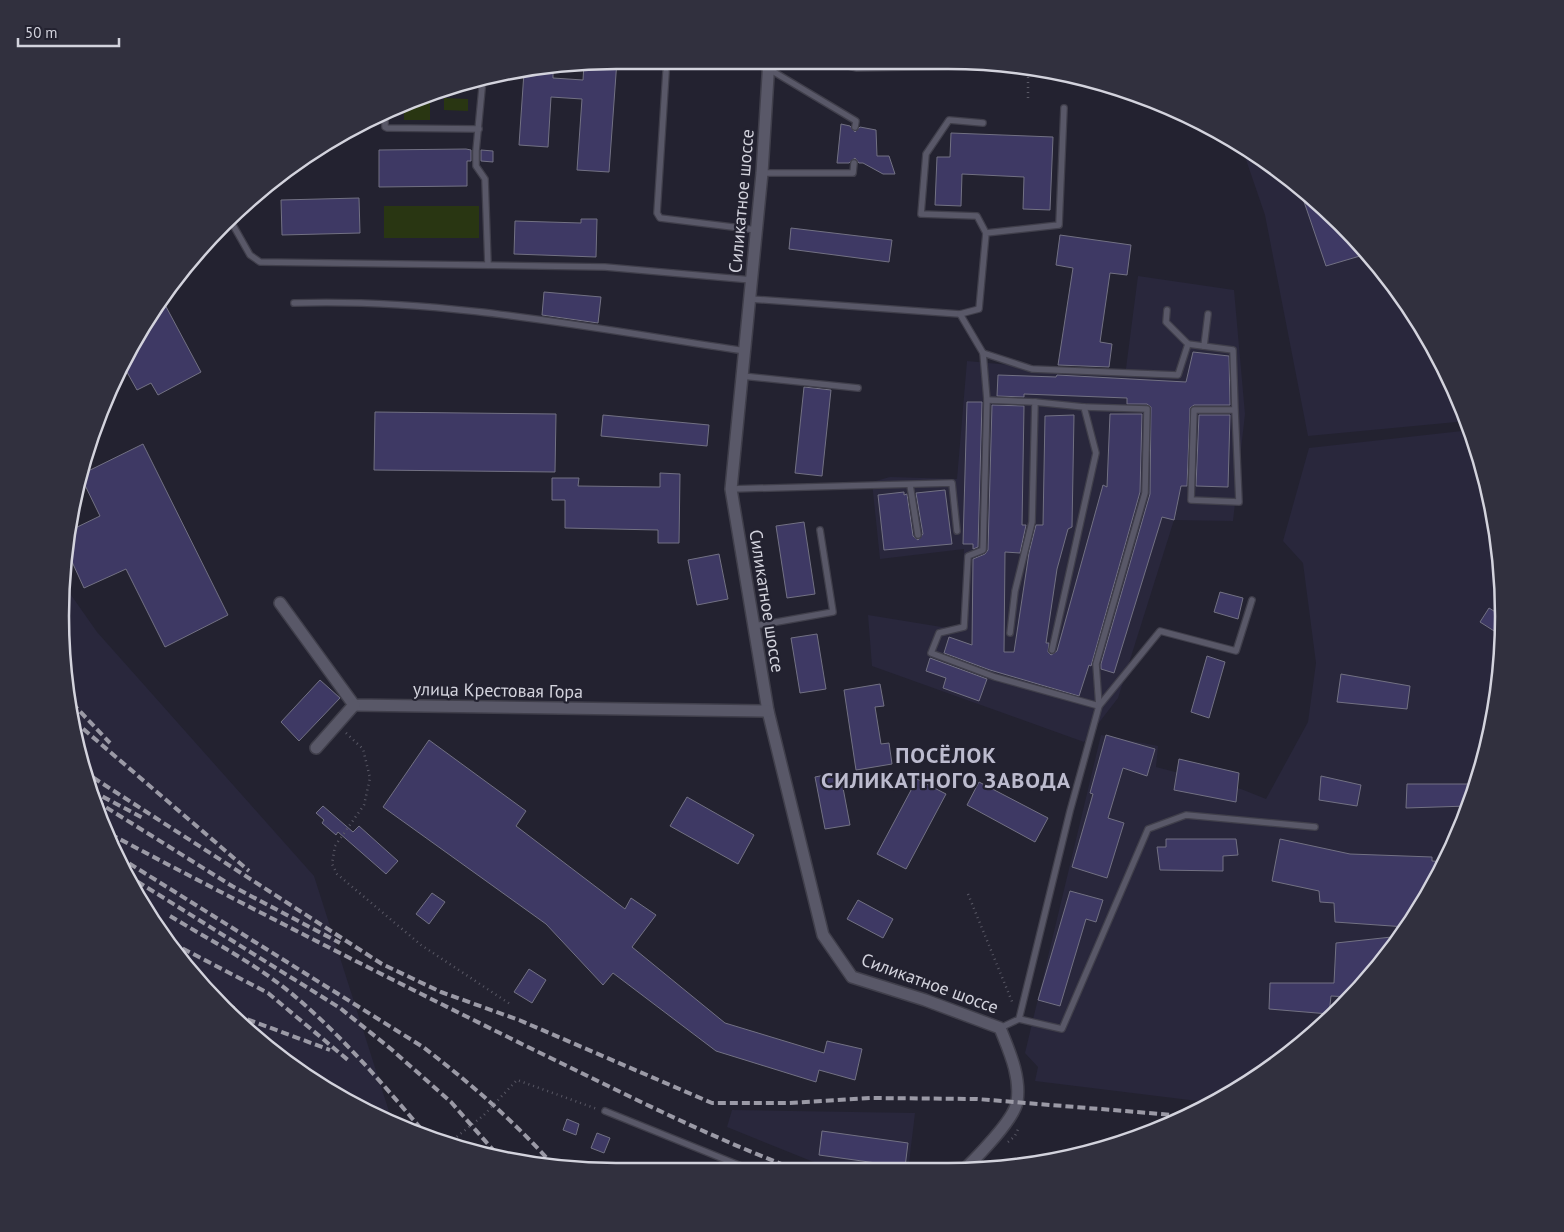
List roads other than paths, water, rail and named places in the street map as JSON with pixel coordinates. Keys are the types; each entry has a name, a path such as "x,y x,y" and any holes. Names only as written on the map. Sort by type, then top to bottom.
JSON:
{"street":[{"name":"Силикатное шоссе","path":"769,69 757,230 731,489 768,711 823,935 852,978 925,1000 1000,1028"},
{"path":"280,603 354,706 316,748"},
{"name":"улица Крестовая Гора","path":"354,706 768,711"},
{"path":"972,1162 993,1141 1017,1103 1016,1068 1000,1028"}],"lane":[{"path":"775,69 856,122 855,126"},
{"path":"666,72 657,213 660,218 757,230"},
{"path":"482,85 476,166 485,178 488,265"},
{"path":"986,233 1058,225 1064,108"},
{"path":"384,120 385,127 387,128 479,129"},
{"path":"750,298 960,314 979,309 986,233 977,216 922,214 926,154 950,120 983,123"},
{"path":"762,173 853,173 854,163"},
{"path":"233,225 250,255 260,262 605,267 752,280"},
{"path":"294,303 354,301 486,313 745,351"},
{"path":"1167,310 1166,322 1188,344 1233,350 1239,502 1191,500 1194,410 1235,410"},
{"path":"960,314 983,353 987,400 983,550 968,556 964,627 939,633 931,654 995,677 1099,706"},
{"path":"1204,346 1208,314"},
{"path":"983,353 1032,369 1178,375 1188,344"},
{"path":"742,376 858,388"},
{"path":"987,400 1084,407 1147,409 1145,493 1096,664 1099,706 1070,810 1019,1019"},
{"path":"1010,632 1015,591 1032,522 1035,402"},
{"path":"1052,650 1096,453 1084,407"},
{"path":"731,489 952,483 957,531"},
{"path":"910,485 918,535"},
{"path":"754,626 833,612 820,530"},
{"path":"1099,706 1160,631 1236,651 1252,600"},
{"path":"1000,1028 1019,1019 1062,1029 1148,829 1186,815 1315,827"},
{"path":"605,1111 734,1163"}],"railway":[{"path":"76,708 110,743"},
{"path":"80,726 249,871"},
{"path":"93,778 382,964 441,992 519,1020 712,1103 788,1103 870,1098 977,1099 1173,1115"},
{"path":"99,795 143,818"},
{"path":"103,805 232,886 340,943"},
{"path":"115,837 317,942 526,1046 696,1128 780,1163"},
{"path":"127,862 423,1047 491,1103 548,1159"},
{"path":"138,882 340,1008 391,1049 451,1102 492,1149"},
{"path":"170,916 252,965 298,999 349,1048 419,1126"},
{"path":"181,948 268,993 348,1060"},
{"path":"246,1019 330,1050"}],"district":[{"name":"ПОСЁЛОК СИЛИКАТНОГО ЗАВОДА","path":"946,768"}]}
